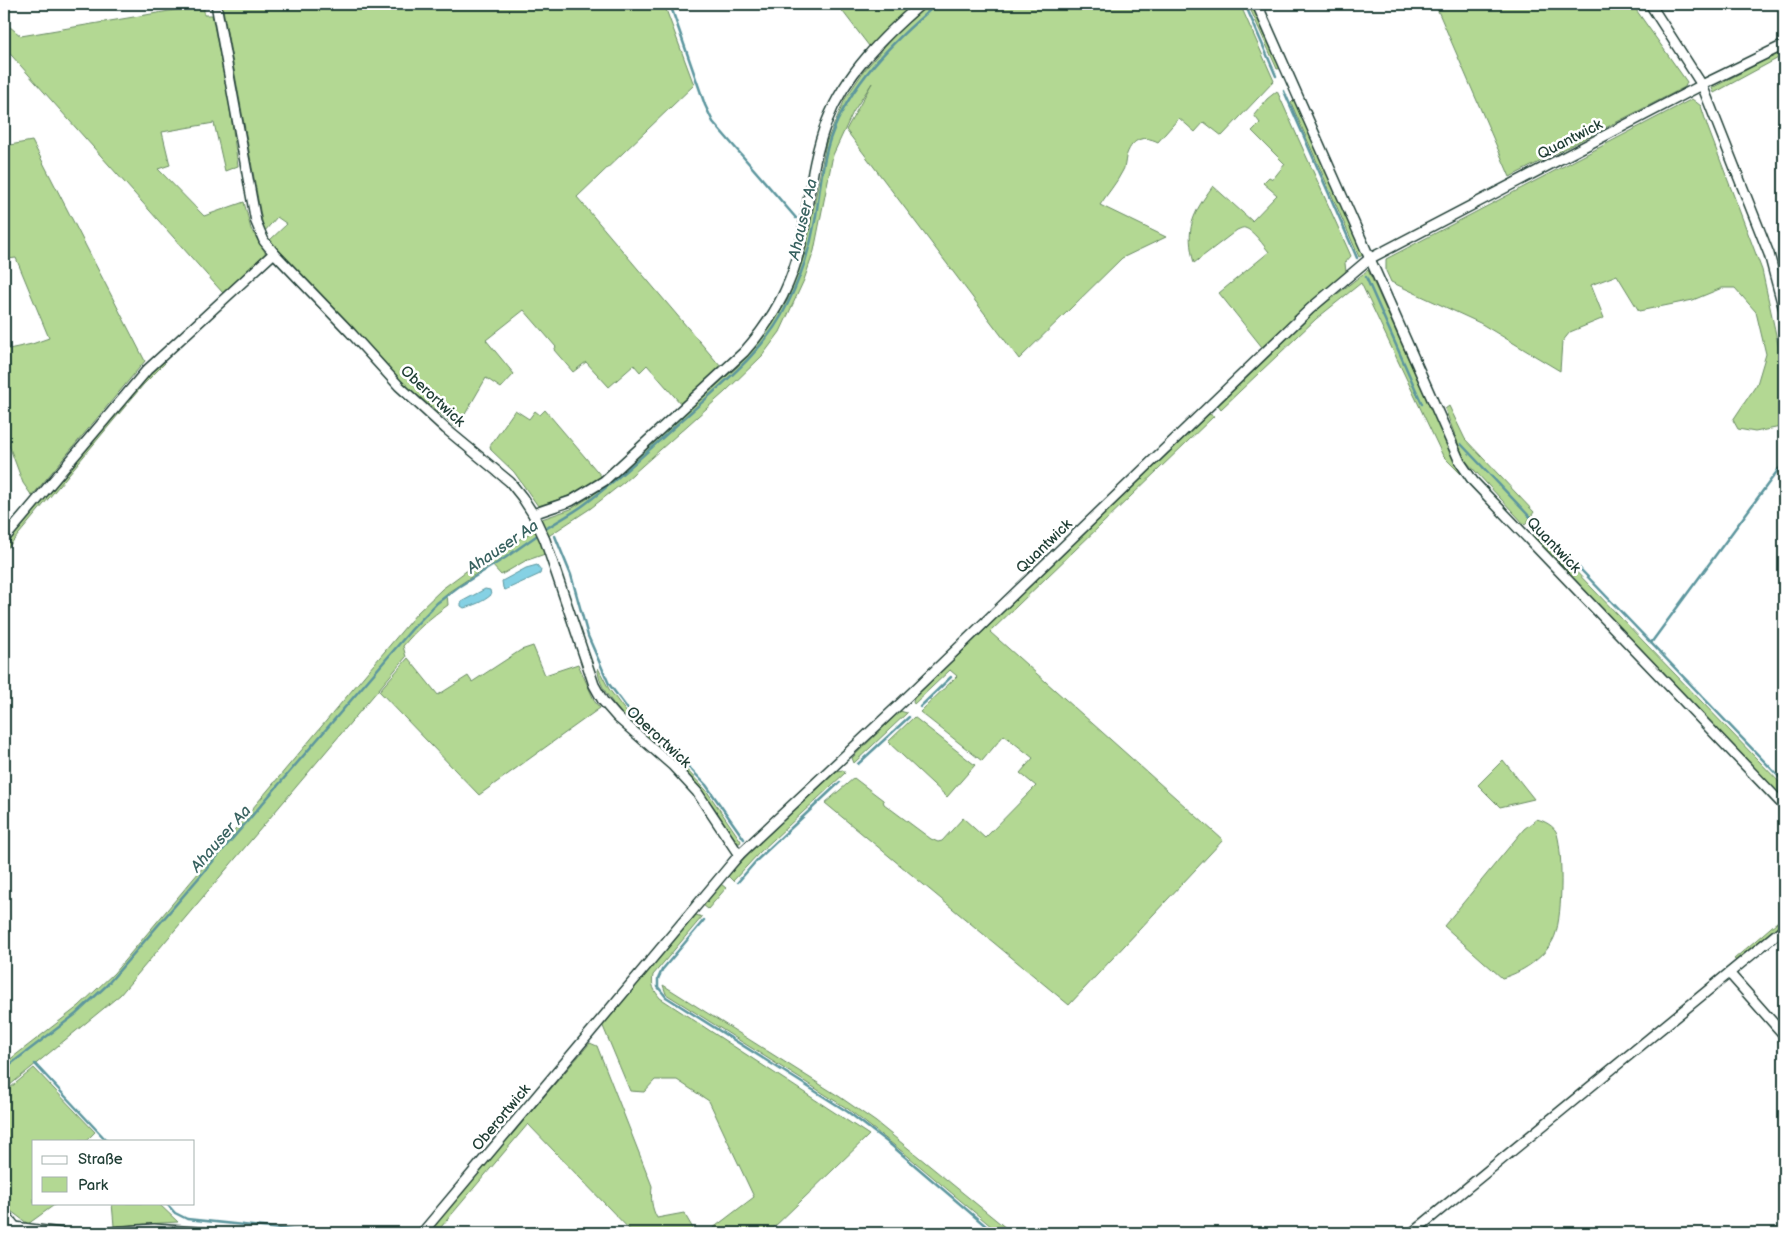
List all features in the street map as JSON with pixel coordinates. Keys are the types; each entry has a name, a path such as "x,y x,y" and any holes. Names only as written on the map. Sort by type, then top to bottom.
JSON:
{"street":[{"name":"Oberortwick","path":"216,4 256,222 261,236 274,253 404,391 510,482 534,514 545,540 594,685 603,700 617,718 672,765 697,792 739,855 422,1233"},
{"path":"534,514 571,502 604,481 757,338 782,297 793,271 800,248 815,160 827,120 849,81 881,41 921,4"},
{"name":"Quantwick","path":"1257,4 1448,439 1460,462 1473,481 1784,806"},
{"path":"1650,4 1702,85 1769,254 1784,310"},
{"name":"Quantwick","path":"739,855 902,702 1310,309 1369,259 1702,85 1784,45"},
{"path":"4,539 157,359 274,253"},
{"path":"1412,1233 1784,928"},
{"path":"1730,974 1784,1035"},
{"path":"4,1212 18,1230 61,1233"},
{"path":"97,1233 154,1229 212,1233"}],"green space":[{"path":"222,4 664,4 694,85 577,197 721,367 681,404 647,365 640,372 634,365 609,387 586,362 573,372 554,350 556,347 524,310 486,340 514,374 501,388 486,378 457,428 399,380 269,244 270,240 287,224 277,217 264,232"},
{"path":"837,4 913,4 869,46"},
{"path":"930,4 1240,4 1274,81 1222,136 1204,122 1195,132 1179,118 1158,142 1142,139 1131,146 1123,170 1100,205 1166,237 1122,258 1019,359 846,130 872,83 853,112 833,155 814,251 804,280 780,332 762,356 725,392 624,482 591,508 547,537 539,520 571,509 593,495 737,367 768,330 787,301 805,253 826,143 845,99 863,72 896,33"},
{"path":"1248,4 1253,4 1283,68 1277,69"},
{"path":"1435,4 1632,4 1687,82 1685,87 1510,177"},
{"path":"199,6 204,8 204,15 212,15 229,102 238,166 225,171 214,123 162,132 170,165 158,169 204,216 244,202 251,229 266,254 223,293 4,47 4,22 21,36"},
{"path":"1784,50 1784,55 1714,93 1712,88"},
{"path":"1277,91 1351,256 1345,263 1346,272 1262,347 1219,293 1269,252 1255,235 1248,229 1243,228 1237,230 1194,263 1190,241 1195,214 1213,186 1252,221 1277,195 1263,183 1269,177 1273,179 1285,164 1252,131 1260,123 1254,115 1267,99"},
{"path":"1295,99 1363,255 1359,257 1291,103"},
{"path":"1692,99 1701,106 1762,270 1784,372 1784,425 1781,427 1755,432 1738,429 1733,420 1757,384 1766,354 1756,312 1735,288 1722,288 1693,300 1639,311 1617,275 1591,285 1604,318 1570,332 1562,342 1560,371 1480,323 1391,282 1386,271 1386,259"},
{"path":"32,141 145,361 32,496 23,483 4,432 4,350 49,338 16,258 8,259 4,243 4,146"},
{"path":"1368,270 1462,475 1443,456 1361,283 1316,319 1221,409 1218,405 1318,309"},
{"path":"162,360 165,363 143,385 4,552 4,543 137,385"},
{"path":"1449,406 1465,439 1534,512 1525,525 1464,459 1445,409"},
{"path":"515,410 529,419 535,411 540,415 545,410 602,477 571,494 538,506 514,472 491,450 490,446"},
{"path":"1209,414 1214,416 990,632 1223,840 1069,1005 825,803 854,778 883,800 884,804 931,839 938,842 942,841 963,818 985,838 1036,786 1020,773 1033,758 1004,735 982,761 920,712 957,676 950,670 914,704 914,698"},
{"path":"537,529 545,554 525,561 501,575 491,564 447,593 448,605 424,624 403,646 406,657 120,995 4,1090 4,1064 79,1006 114,973 417,613 442,589 473,566"},
{"path":"1537,531 1784,787 1784,800 1532,537"},
{"path":"533,646 545,675 578,664 595,702 600,708 479,795 379,691 408,658 438,695 468,676 472,682 521,650"},
{"path":"598,668 609,689 636,723 706,790 741,841 740,843 738,843 703,793 641,734 610,699 601,683"},
{"path":"900,711 907,713 854,763 852,758"},
{"path":"914,717 975,765 947,797 888,742"},
{"path":"1503,760 1534,799 1500,807 1478,785"},
{"path":"843,770 845,773 759,853 733,881 728,876 754,848 837,771"},
{"path":"1537,819 1552,826 1557,834 1559,843 1561,888 1559,919 1553,940 1544,953 1524,969 1502,978 1444,926 1524,829"},
{"path":"721,884 726,888 708,909 703,905"},
{"path":"696,915 702,917 653,975 652,982 656,993 660,998 869,1135 768,1233 633,1233 528,1124 436,1233 427,1233 590,1043 597,1046 652,1186 652,1202 657,1218 684,1213 695,1232 708,1232 754,1197 709,1101 677,1080 655,1080 644,1092 630,1091 602,1024"},
{"path":"1784,916 1784,924 1739,963 1734,959"},
{"path":"663,985 840,1097 876,1122 1012,1233 999,1233 909,1157 848,1109 666,994"},
{"path":"34,1068 95,1132 87,1140 32,1140 32,1204 56,1204 28,1224 11,1211 4,1202 4,1093"},
{"path":"112,1204 159,1204 178,1222 114,1226"}],"water":[{"path":"537,565 541,570 540,574 505,590 503,588 502,581 526,568"},
{"path":"485,589 490,590 491,595 468,607 464,608 461,606 461,602"}],"waterway":[{"path":"670,4 705,105 713,122 796,218"},
{"name":"Ahauser Aa","path":"544,530 580,508 626,471 732,375 769,335 788,303 804,263 815,221 830,139 849,99 874,64 937,4"},
{"path":"1245,4 1276,76"},
{"path":"1284,91 1357,258"},
{"path":"1366,277 1422,404"},
{"path":"1461,444 1530,517"},
{"path":"1651,643 1784,462"},
{"path":"1540,527 1784,782"},
{"name":"Ahauser Aa","path":"4,1069 76,1014 106,986 412,629 437,603 539,534"},
{"path":"555,536 571,575 588,636 609,684 630,712 650,733 685,763 706,785 744,839"},
{"path":"920,707 951,677"},
{"path":"858,764 909,717"},
{"path":"738,882 757,860 840,782"},
{"path":"704,920 662,970 658,979 658,987 666,997 848,1112 891,1145 994,1233"},
{"path":"35,1064 106,1140"},
{"path":"167,1204 175,1213 187,1219 318,1233"},
{"path":"4,1229 7,1233"}]}
